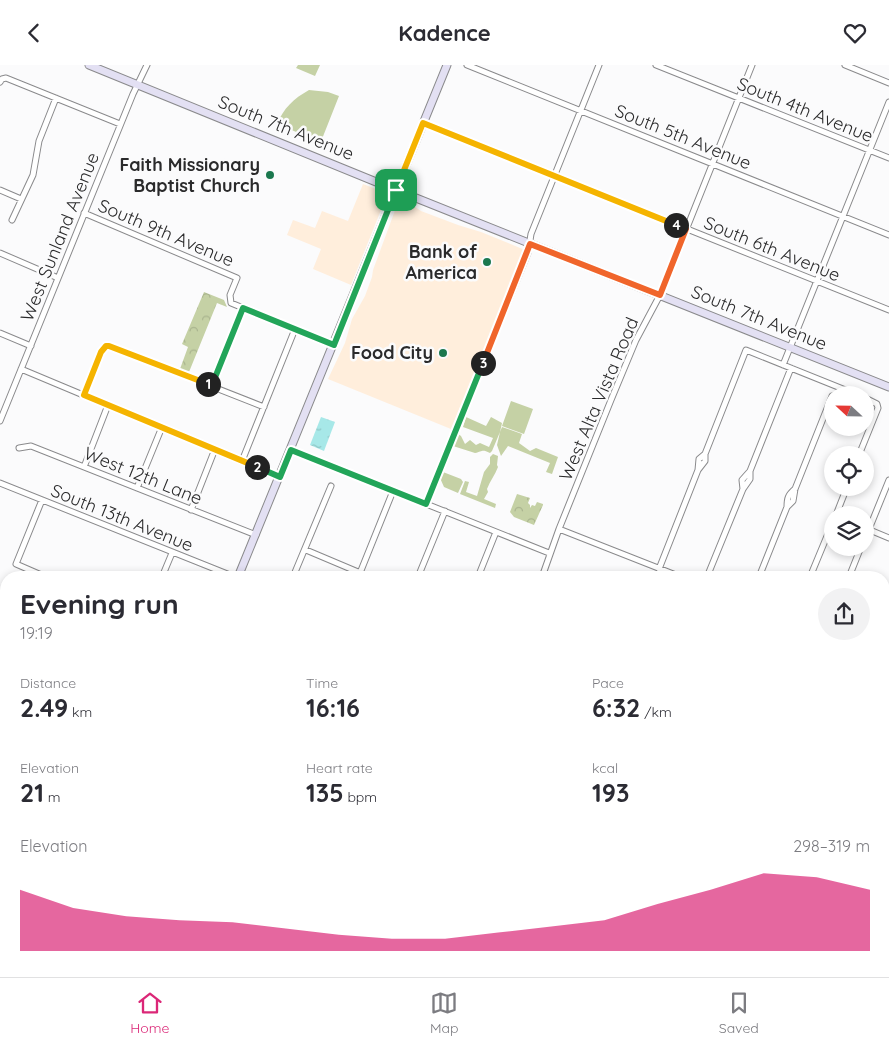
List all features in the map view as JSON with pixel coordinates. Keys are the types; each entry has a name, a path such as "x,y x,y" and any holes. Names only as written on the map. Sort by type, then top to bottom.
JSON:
{"main road":[{"name":"South 7th Avenue","path":"89,65 889,387"},
{"path":"239,571 280,477 447,65"}],"street":[{"name":"West Sunland Avenue","path":"0,421 120,124 146,65"},
{"name":"South 5th Avenue","path":"467,65 889,235"},
{"path":"426,504 599,65"},
{"name":"South 4th Avenue","path":"656,65 889,159"},
{"name":"West Alta Vista Road","path":"544,571 549,553 636,340 660,295 752,65"},
{"path":"845,65 889,83"},
{"path":"1,80 56,98 120,124"},
{"path":"12,221 21,199 25,195 32,175 39,141 56,98"},
{"path":"783,365 889,102"},
{"name":"South 6th Avenue","path":"423,123 889,310"},
{"path":"0,190 21,199"},
{"name":"South 9th Avenue","path":"84,213 237,278 229,300 232,304 243,308"},
{"path":"0,253 58,277"},
{"path":"212,385 243,308 334,345"},
{"path":"242,461 295,329"},
{"path":"0,333 31,346"},
{"path":"84,395 101,352 106,346 114,347 264,407"},
{"path":"659,569 698,470 705,461 705,454 746,350 836,386"},
{"path":"709,571 743,489 750,479 750,471 792,368"},
{"path":"22,369 280,477"},
{"path":"874,402 877,404 878,408 874,418"},
{"path":"84,467 108,405"},
{"path":"761,571 788,507 793,501 795,489 824,417"},
{"path":"137,488 162,427"},
{"name":"West 12th Lane","path":"19,448 31,446 256,535"},
{"path":"190,510 215,449"},
{"path":"291,450 549,553"},
{"path":"874,513 889,480"},
{"name":"South 13th Avenue","path":"0,483 220,571"},
{"path":"296,571 331,486"},
{"path":"361,571 393,491"},
{"path":"31,571 16,565 42,500"},
{"path":"420,571 445,511"},
{"path":"559,529 664,571"},
{"path":"480,571 496,532"},
{"path":"874,532 889,538"},
{"path":"812,571 824,543"},
{"path":"306,550 355,571"},
{"path":"164,571 172,553"},
{"path":"852,571 858,556"}],"shaded area":[{"path":"363,184 381,191 385,200 351,285 313,269 321,249 287,235 293,220 315,228 322,211 348,221"},
{"path":"402,202 408,202 421,211 525,250 451,429 328,379 345,343 352,319 365,296 397,205"}],"green space":[{"path":"298,65 320,65 315,76 296,68"},
{"path":"309,90 328,92 339,96 322,139 318,141 277,124 290,104"},
{"path":"204,292 224,300 227,307 217,303 189,372 180,369 188,347 182,344"},
{"path":"511,401 533,409 524,434 502,426"},
{"path":"466,417 486,426 491,417 502,423 490,453 484,451 475,453 453,446 458,434 465,444 470,440 476,445 480,443 489,447 493,438 463,427"},
{"path":"502,427 522,434 519,443 530,451 536,448 558,457 552,474 546,472 550,463 508,446 501,456 497,445"},
{"path":"493,454 498,456 498,467 488,486 488,492 484,499 496,504 495,508 460,494 465,481 469,482 466,492 477,496 484,472 490,464 490,457"},
{"path":"443,472 461,479 463,482 458,493 444,487 440,478"},
{"path":"517,494 530,498 528,503 530,508 532,505 535,506 537,502 543,504 534,525 514,517 510,512"}],"water":[{"path":"321,417 335,422 324,451 310,445"}],"place":[{"name":"Faith Missionary Baptist Church","path":"270,175"},
{"name":"Bank of America","path":"487,262"},
{"name":"Food City","path":"443,353"}],"route":[{"path":"423,123 686,229 660,295 530,244 426,504 291,450 280,477 84,395 101,352 106,346 114,347 212,385 243,308 334,345 396,190 423,123"}]}
